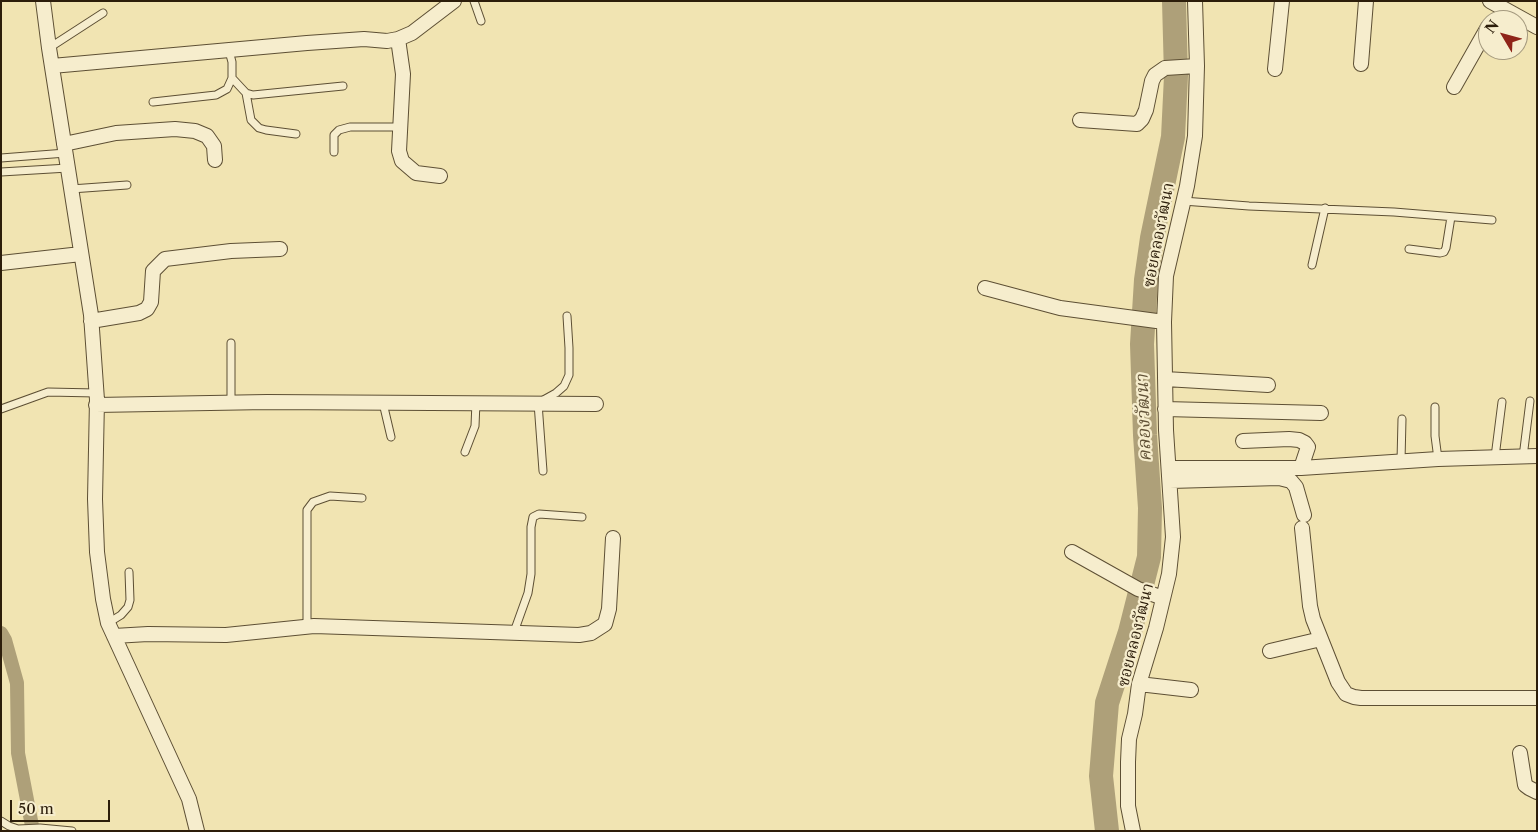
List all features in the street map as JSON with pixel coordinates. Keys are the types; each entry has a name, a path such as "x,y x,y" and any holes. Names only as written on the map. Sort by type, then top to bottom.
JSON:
{"street":[{"path":"43,1 91,321 96,399 95,500 97,552 103,599 111,630 189,799 195,816 197,831"},
{"path":"52,66 326,42 398,39 412,33 454,1"},
{"name":"ซอยคลองวัฒนา","path":"1133,831 1128,806 1129,739 1136,714 1139,684 1160,597 1169,574 1173,537 1165,409 1165,379 1158,321 1195,136 1190,67 1194,1"},
{"path":"1275,69 1282,1"},
{"path":"1361,64 1366,1"},
{"path":"1495,4 1537,27"},
{"path":"398,39 403,74 399,126 399,151 402,161 416,173 440,176"},
{"path":"1454,87 1478,45"},
{"path":"1080,120 1137,124 1146,110 1155,75 1165,68 1190,67"},
{"path":"65,148 116,133 175,129 195,131 207,136 214,146 215,160"},
{"path":"91,321 138,313 148,309 151,302 153,271 165,258 230,251 280,249"},
{"path":"1,262 81,254"},
{"path":"984,288 1060,308 1158,321"},
{"path":"1165,379 1268,385"},
{"path":"96,399 230,402 596,404"},
{"path":"1165,409 1321,413"},
{"path":"1243,441 1299,440 1308,448 1301,468"},
{"path":"1169,475 1438,459 1530,456"},
{"path":"1169,475 1279,478 1291,481 1296,487 1303,521 1310,606 1338,682 1346,694 1354,698 1537,698"},
{"path":"111,630 148,634 226,635 314,626 579,635 591,633 604,624 609,609 613,538"},
{"path":"1072,552 1138,589 1160,597"},
{"path":"1270,651 1321,639"},
{"path":"1139,684 1191,690"},
{"path":"1520,753 1526,785 1537,792"}],"lane":[{"path":"474,1 480,21"},
{"path":"49,48 103,13"},
{"path":"153,102 216,94 227,89 232,78 232,62 229,51"},
{"path":"232,78 246,93 253,95 344,86"},
{"path":"246,93 251,120 259,128 296,134"},
{"path":"334,152 334,135 339,130 350,127 399,126"},
{"path":"1,158 65,148"},
{"path":"1,172 68,168"},
{"path":"71,189 127,185"},
{"path":"1183,201 1249,206 1325,208 1492,220"},
{"path":"1312,265 1325,208"},
{"path":"1410,249 1444,252 1451,217"},
{"path":"543,471 538,403 564,386 568,375 570,348 567,316"},
{"path":"230,402 231,343"},
{"path":"1,409 48,392 96,399"},
{"path":"1530,401 1530,456"},
{"path":"383,402 391,438"},
{"path":"466,452 475,426 476,402"},
{"path":"1495,457 1502,402"},
{"path":"1435,407 1435,436 1438,459"},
{"path":"1401,462 1402,419"},
{"path":"307,627 307,510 313,502 330,496 362,498"},
{"path":"514,632 528,593 531,574 531,527 533,517 539,514 582,517"},
{"path":"111,630 128,607 130,600 130,572"},
{"path":"1,821 8,826 18,829 40,828 72,831"}],"waterway":[{"name":"คลองวัฒนา","path":"1107,831 1101,776 1107,703 1130,632 1149,557 1150,508 1142,344 1146,280 1152,238 1173,137 1176,76 1174,1"},
{"path":"1,633 5,640 17,683 18,753 33,831"}]}
